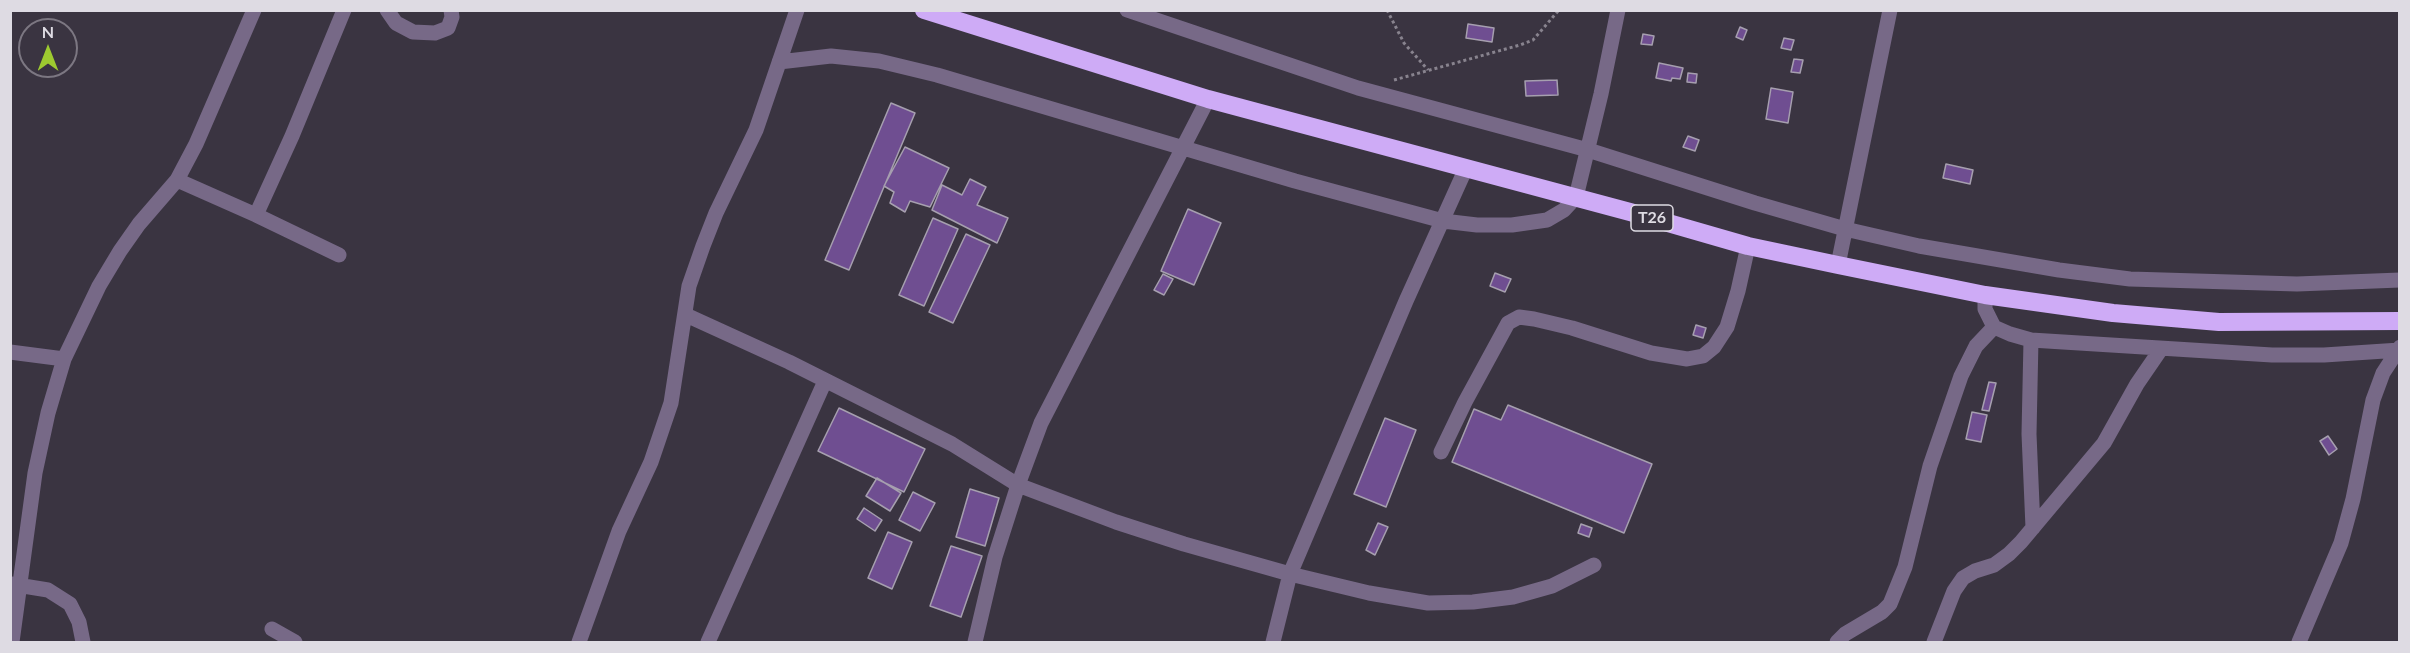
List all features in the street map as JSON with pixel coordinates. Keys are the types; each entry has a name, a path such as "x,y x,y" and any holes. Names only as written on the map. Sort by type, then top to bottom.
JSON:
{"highway":[{"name":"T26","path":"924,10 1208,99 1576,197 1748,246 1838,265 1985,295 2113,313 2219,322 2400,321"}],"street":[{"path":"12,642 15,584 35,473 48,413 64,359 99,286 120,251 139,224 177,180 196,144 254,10"},
{"path":"255,215 292,136 344,10"},
{"path":"387,10 396,23 413,32 435,33 448,28 452,17 451,10"},
{"path":"579,642 619,531 651,462 671,403 689,286 716,213 756,130 797,10"},
{"path":"1127,10 1358,88 1588,150 1845,229 1919,246 1988,259 2130,279 2297,284 2400,280"},
{"path":"779,62 831,56 879,62 936,75 1295,182 1443,221 1500,225 1546,220 1564,210 1576,197 1618,10"},
{"path":"1838,265 1890,10"},
{"path":"975,642 995,557 1041,423 1208,99"},
{"path":"1273,642 1290,574 1466,168"},
{"path":"177,180 339,255"},
{"path":"1441,452 1508,323 1519,317 1534,319 1572,328 1651,353 1687,359 1703,356 1714,347 1726,327 1738,291 1748,246"},
{"path":"1985,295 1986,309 1994,327 2031,340 2272,355 2324,355 2399,349"},
{"path":"686,315 952,444 1018,485 1145,531 1290,574 1369,593 1428,603 1473,602 1513,597 1552,586 1594,565"},
{"path":"1837,642 1845,634 1882,612 1890,604 1905,567 1930,466 1961,376 1976,346 1994,327"},
{"path":"2031,340 2029,434 2033,528"},
{"path":"1934,642 1954,591 1963,578 1975,571 1994,565 2009,554 2033,528 2104,443 2137,384 2161,349"},
{"path":"2299,642 2341,543 2353,499 2373,400 2383,372 2399,349"},
{"path":"10,352 64,359"},
{"path":"708,642 825,381"},
{"path":"15,584 48,590 70,604 79,622 83,642"},
{"path":"272,629 295,642"}],"path":[{"path":"1387,10 1404,43 1428,70"},
{"path":"1390,81 1533,40 1559,10"}],"building":[{"path":"1468,24 1494,28 1492,42 1466,38"},
{"path":"1740,27 1747,30 1743,40 1736,37"},
{"path":"1643,34 1654,36 1652,45 1641,44"},
{"path":"1784,38 1794,40 1791,50 1781,48"},
{"path":"1794,59 1803,60 1800,73 1791,72"},
{"path":"1659,63 1683,68 1680,79 1672,78 1671,81 1656,78"},
{"path":"1688,73 1697,74 1696,83 1687,82"},
{"path":"1557,80 1558,95 1526,96 1525,81"},
{"path":"1771,88 1793,92 1788,123 1766,119"},
{"path":"891,103 915,113 849,270 825,260"},
{"path":"1688,136 1699,140 1695,151 1683,147"},
{"path":"905,147 949,168 930,207 910,201 905,212 890,203 894,192 884,186"},
{"path":"1946,164 1973,170 1970,184 1943,178"},
{"path":"970,179 986,187 977,205 1008,218 997,243 932,210 942,185 962,195"},
{"path":"1188,209 1221,223 1194,285 1161,271"},
{"path":"933,218 958,229 924,306 899,295"},
{"path":"966,234 990,245 953,323 929,312"},
{"path":"1495,273 1511,279 1505,292 1490,286"},
{"path":"1163,274 1173,279 1164,295 1154,290"},
{"path":"1696,325 1706,328 1703,338 1693,335"},
{"path":"1989,382 1996,383 1989,411 1982,410"},
{"path":"1508,405 1652,464 1624,533 1452,462 1474,409 1501,420"},
{"path":"839,408 925,449 904,492 818,451"},
{"path":"1972,412 1987,415 1981,442 1966,439"},
{"path":"1385,418 1416,430 1386,507 1354,494"},
{"path":"2328,436 2337,449 2329,455 2320,441"},
{"path":"877,478 901,493 890,511 866,496"},
{"path":"970,489 999,498 985,546 956,537"},
{"path":"913,492 935,503 920,531 899,520"},
{"path":"864,508 882,520 875,531 857,519"},
{"path":"1378,523 1388,527 1375,555 1366,550"},
{"path":"1581,524 1592,528 1589,537 1578,533"},
{"path":"888,532 912,542 892,589 868,578"},
{"path":"951,546 982,556 961,617 930,606"}]}
